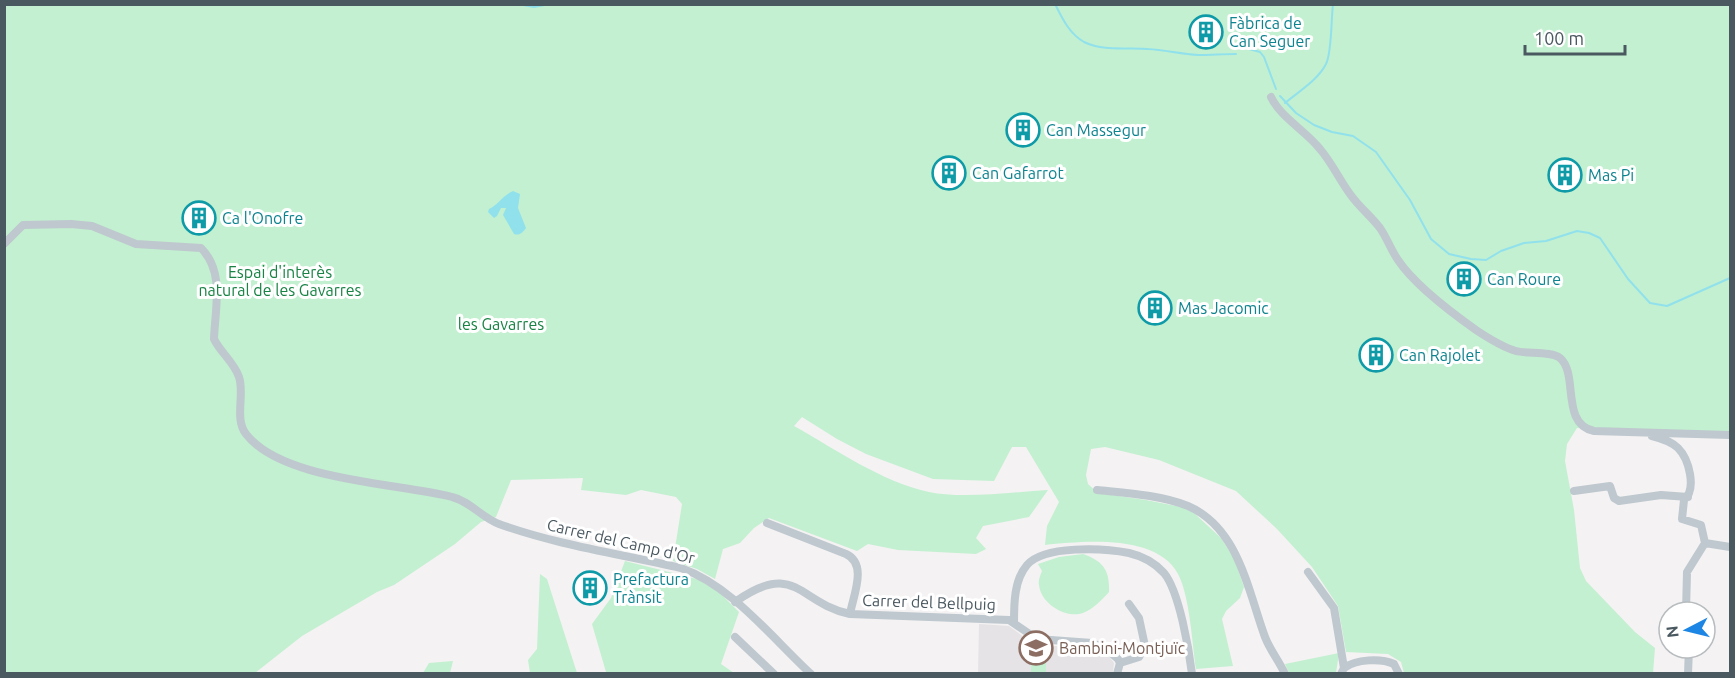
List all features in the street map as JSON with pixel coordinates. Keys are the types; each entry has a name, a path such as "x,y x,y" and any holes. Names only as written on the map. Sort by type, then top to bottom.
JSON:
{"street":[{"path":"1271,97 1276,107 1319,147 1334,166 1351,196 1382,231 1397,259 1416,281 1475,329 1502,345 1519,352 1549,354 1561,358 1567,373 1575,414 1583,428 1594,431 1731,435"},
{"name":"Carrer del Camp d'Or","path":"4,244 23,225 71,224 92,226 136,244 201,248 208,255 213,267 216,286 218,302 214,339 218,348 239,375 241,420 245,433 274,458 368,484 453,497 467,503 496,523 534,535 681,568 707,579 735,602 811,674"},
{"path":"1629,432 1656,437 1678,447 1690,472 1688,497 1684,500 1682,519 1701,525 1705,543 1687,572 1686,600"},
{"path":"1574,490 1610,486 1614,498 1619,501 1661,495 1688,497"},
{"path":"1097,490 1155,498 1187,506 1222,532 1239,561 1266,640 1285,674"},
{"path":"766,524 854,558 859,569 850,614"},
{"path":"1705,543 1731,547"},
{"path":"1014,622 1017,586 1021,573 1033,560 1071,550 1129,553 1156,566 1173,585 1192,674"},
{"path":"1308,572 1334,608 1342,671"},
{"name":"Carrer del Bellpuig","path":"735,602 764,586 789,584 825,607 850,614 1014,622 1037,639 1098,645 1110,651 1120,663"},
{"path":"1118,674 1120,663 1138,657 1145,646 1142,625 1137,613 1129,604"},
{"path":"735,637 774,674"},
{"path":"1342,671 1349,664 1387,662 1394,664 1399,674"}],"shaded area":[{"name":"Bambini-Montjuïc","path":"979,624 1009,626 1033,644 1099,650 1109,656 1114,663 1113,673 978,674"}],"green space":[{"name":"Espai d'interès natural de les Gavarres","path":"4,5 1730,5 1730,433 1577,428 1567,444 1565,461 1574,510 1580,568 1586,581 1635,632 1655,648 1653,673 1404,673 1401,662 1388,654 1346,652 1338,606 1312,567 1277,529 1236,491 1159,460 1105,447 1091,449 1086,475 1088,484 1098,493 1181,507 1194,513 1221,538 1234,558 1244,587 1240,598 1226,611 1222,619 1233,666 1196,669 1185,595 1178,574 1168,561 1154,552 1118,543 1079,542 1045,545 1047,526 1059,502 1026,447 1012,447 994,481 933,479 866,454 802,417 794,426 876,473 911,487 956,495 1048,490 1029,517 983,526 976,538 986,549 976,554 898,550 868,544 857,551 769,518 754,528 740,543 723,549 715,579 697,569 673,561 682,504 676,497 641,490 626,495 581,490 583,478 511,480 496,517 481,522 455,544 394,585 377,592 302,636 255,673 5,673"},
{"path":"1083,554 1104,567 1109,592 1094,607 1083,613 1062,612 1049,604 1041,592 1039,582 1042,571 1038,564 1059,557"},
{"path":"625,561 697,579 718,591 739,612 721,664 734,673 603,673 606,672 592,624 611,598"},
{"path":"540,574 547,579 577,673 530,673 528,660 537,649"},
{"path":"1339,653 1336,673 1289,673 1285,664"},
{"path":"1031,656 1046,656 1046,673 1031,673"},
{"path":"453,661 450,673 423,673 429,663"}],"water":[{"path":"513,191 520,194 518,208 526,228 518,234 514,234 503,215 506,208 501,208 494,218 488,212"}],"waterway":[{"path":"518,4 534,7 550,4"},
{"path":"1285,103 1313,80 1326,64 1333,4"},
{"path":"1056,6 1071,31 1079,39 1092,45 1198,55 1236,54"},
{"path":"1249,49 1260,52 1264,57 1276,89"},
{"path":"1280,96 1296,113 1314,125 1332,132 1353,136 1376,152 1410,200 1431,239 1449,254 1486,260 1501,251 1524,243 1546,241 1577,231 1600,238 1628,279 1650,303 1667,306 1730,278"}],"place":[{"name":"Fàbrica de Can Seguer","path":"1206,32"},
{"name":"Can Massegur","path":"1023,130"},
{"name":"Can Gafarrot","path":"949,173"},
{"name":"Mas Pi","path":"1565,175"},
{"name":"Ca l'Onofre","path":"199,218"},
{"name":"Can Roure","path":"1464,279"},
{"name":"Mas Jacomic","path":"1155,308"},
{"name":"Can Rajolet","path":"1376,355"},
{"name":"Prefactura Trànsit","path":"590,588"},
{"name":"Bambini-Montjuïc","path":"1036,648"}],"park label":[{"name":"les Gavarres","path":"501,324"}]}
